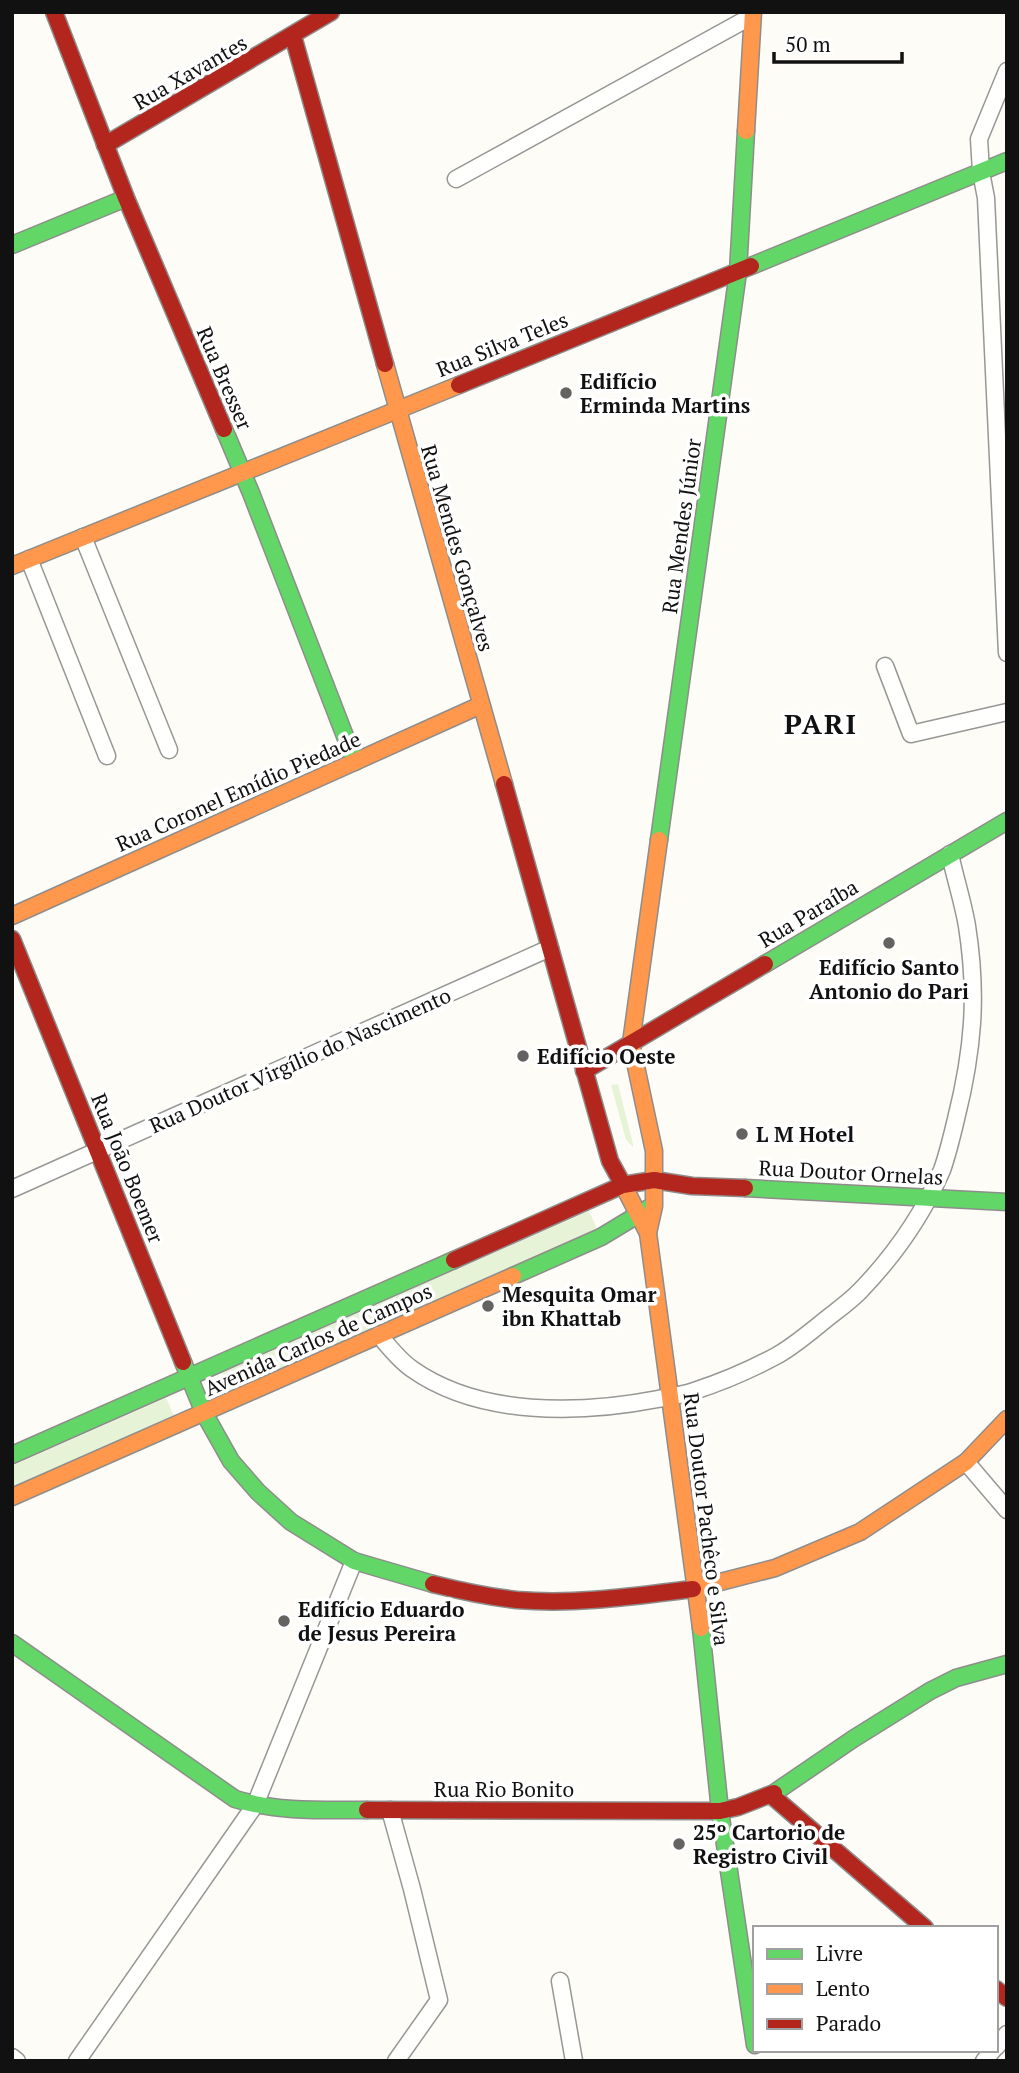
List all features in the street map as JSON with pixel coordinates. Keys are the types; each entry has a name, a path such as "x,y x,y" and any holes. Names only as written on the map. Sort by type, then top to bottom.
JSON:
{"street":[{"name":"Rua Bresser","path":"54,12 126,198 242,473 355,762"},
{"name":"Rua Xavantes","path":"105,145 331,12"},
{"path":"456,179 753,14"},
{"name":"Rua Mendes Júnior","path":"654,1180 654,1151 631,1043 738,272 753,14"},
{"name":"Rua Mendes Gonçalves","path":"293,36 584,1071 610,1161 623,1185"},
{"path":"1007,71 981,131 979,148 986,198 1002,432 1007,653"},
{"name":"Rua Silva Teles","path":"12,566 1007,161"},
{"path":"12,244 126,198"},
{"path":"83,537 169,750"},
{"path":"29,559 107,756"},
{"path":"885,666 911,734 1007,712"},
{"name":"Rua Coronel Emídio Piedade","path":"12,916 481,705"},
{"name":"Rua Paraíba","path":"584,1071 1007,821"},
{"path":"379,1335 400,1360 423,1376 467,1394 501,1403 570,1409 639,1403 691,1392 778,1355 858,1293 905,1235 929,1196 947,1153 966,1077 973,1026 973,988 967,924 950,854"},
{"name":"Rua João Boemer","path":"12,939 204,1413 220,1443 232,1461 272,1506 312,1536 354,1561 474,1594 519,1600 613,1599 697,1589 775,1568 860,1532 966,1462 1007,1419"},
{"name":"Rua Doutor Virgílio do Nascimento","path":"12,1189 550,948"},
{"name":"Rua Doutor Ornelas","path":"623,1185 654,1180 692,1186 1007,1202"},
{"name":"Rua Doutor Pachêco e Silva","path":"648,1233 654,1206 654,1180"},
{"name":"Rua Doutor Pachêco e Silva","path":"623,1185 648,1233 697,1589 720,1811 753,2032"},
{"name":"Avenida Carlos de Campos","path":"12,1455 623,1185"},
{"name":"Rua Doutor Ornelas","path":"639,1215 673,1194 692,1186"},
{"name":"Avenida Carlos de Campos","path":"12,1497 601,1237 639,1215"},
{"path":"966,1462 1007,1510"},
{"path":"77,2061 255,1805 354,1561"},
{"name":"Rua Rio Bonito","path":"12,1643 235,1799 255,1805 313,1810 720,1811 771,1795 853,1738 930,1691 956,1678 1007,1664"},
{"path":"771,1795 923,1926"},
{"path":"390,1810 439,2000 396,2061"},
{"path":"559,1981 574,2061"},
{"path":"12,2057 18,2061"}],"green space":[{"path":"618,1084 633,1147 626,1140 611,1085"},
{"path":"589,1211 597,1229 230,1391 222,1373"},
{"path":"166,1398 174,1416 12,1487 12,1466"}],"traffic: fast":[{"path":"659,840 738,272 746,131"},
{"path":"751,266 1007,161"},
{"path":"12,245 126,198"},
{"path":"224,429 355,762"},
{"path":"765,964 1007,821"},
{"path":"745,1188 1007,1202"},
{"path":"513,1276 601,1237 649,1208"},
{"path":"12,1455 454,1260"},
{"path":"183,1362 204,1413 231,1461 258,1492 291,1522 354,1561 433,1584"},
{"path":"701,1628 720,1811 753,2032"},
{"path":"12,1643 235,1799 284,1808 367,1810"},
{"path":"774,1793 930,1691 956,1678 1007,1664"}],"traffic: slow":[{"path":"746,131 753,12"},
{"path":"385,364 504,784"},
{"path":"12,566 459,385"},
{"path":"12,916 481,705"},
{"path":"648,1233 654,1206 654,1151 631,1043 659,840"},
{"path":"622,1183 648,1233 701,1628"},
{"path":"12,1497 513,1276"},
{"path":"693,1589 775,1568 860,1532 966,1462 1007,1419"}],"traffic: jam":[{"path":"54,12 126,198 224,429"},
{"path":"105,145 331,12"},
{"path":"293,36 385,364"},
{"path":"459,385 751,266"},
{"path":"504,784 610,1161 622,1183"},
{"path":"12,939 183,1362"},
{"path":"584,1071 765,964"},
{"path":"454,1260 623,1185 654,1180 692,1186 745,1188"},
{"path":"433,1584 496,1597 539,1601 605,1599 693,1589"},
{"path":"367,1810 720,1811 774,1793"},
{"path":"771,1795 923,1926"},
{"path":"998,1991 1007,1998"}],"place":[{"name":"Edifício Erminda Martins","path":"566,393"},
{"name":"Edifício Santo Antonio do Pari","path":"889,943"},
{"name":"Edifício Oeste","path":"523,1056"},
{"name":"L M Hotel","path":"742,1134"},
{"name":"Mesquita Omar ibn Khattab","path":"488,1306"},
{"name":"Edifício Eduardo de Jesus Pereira","path":"284,1621"},
{"name":"25º Cartorio de Registro Civil","path":"679,1844"}],"district":[{"name":"PARI","path":"821,723"}]}
